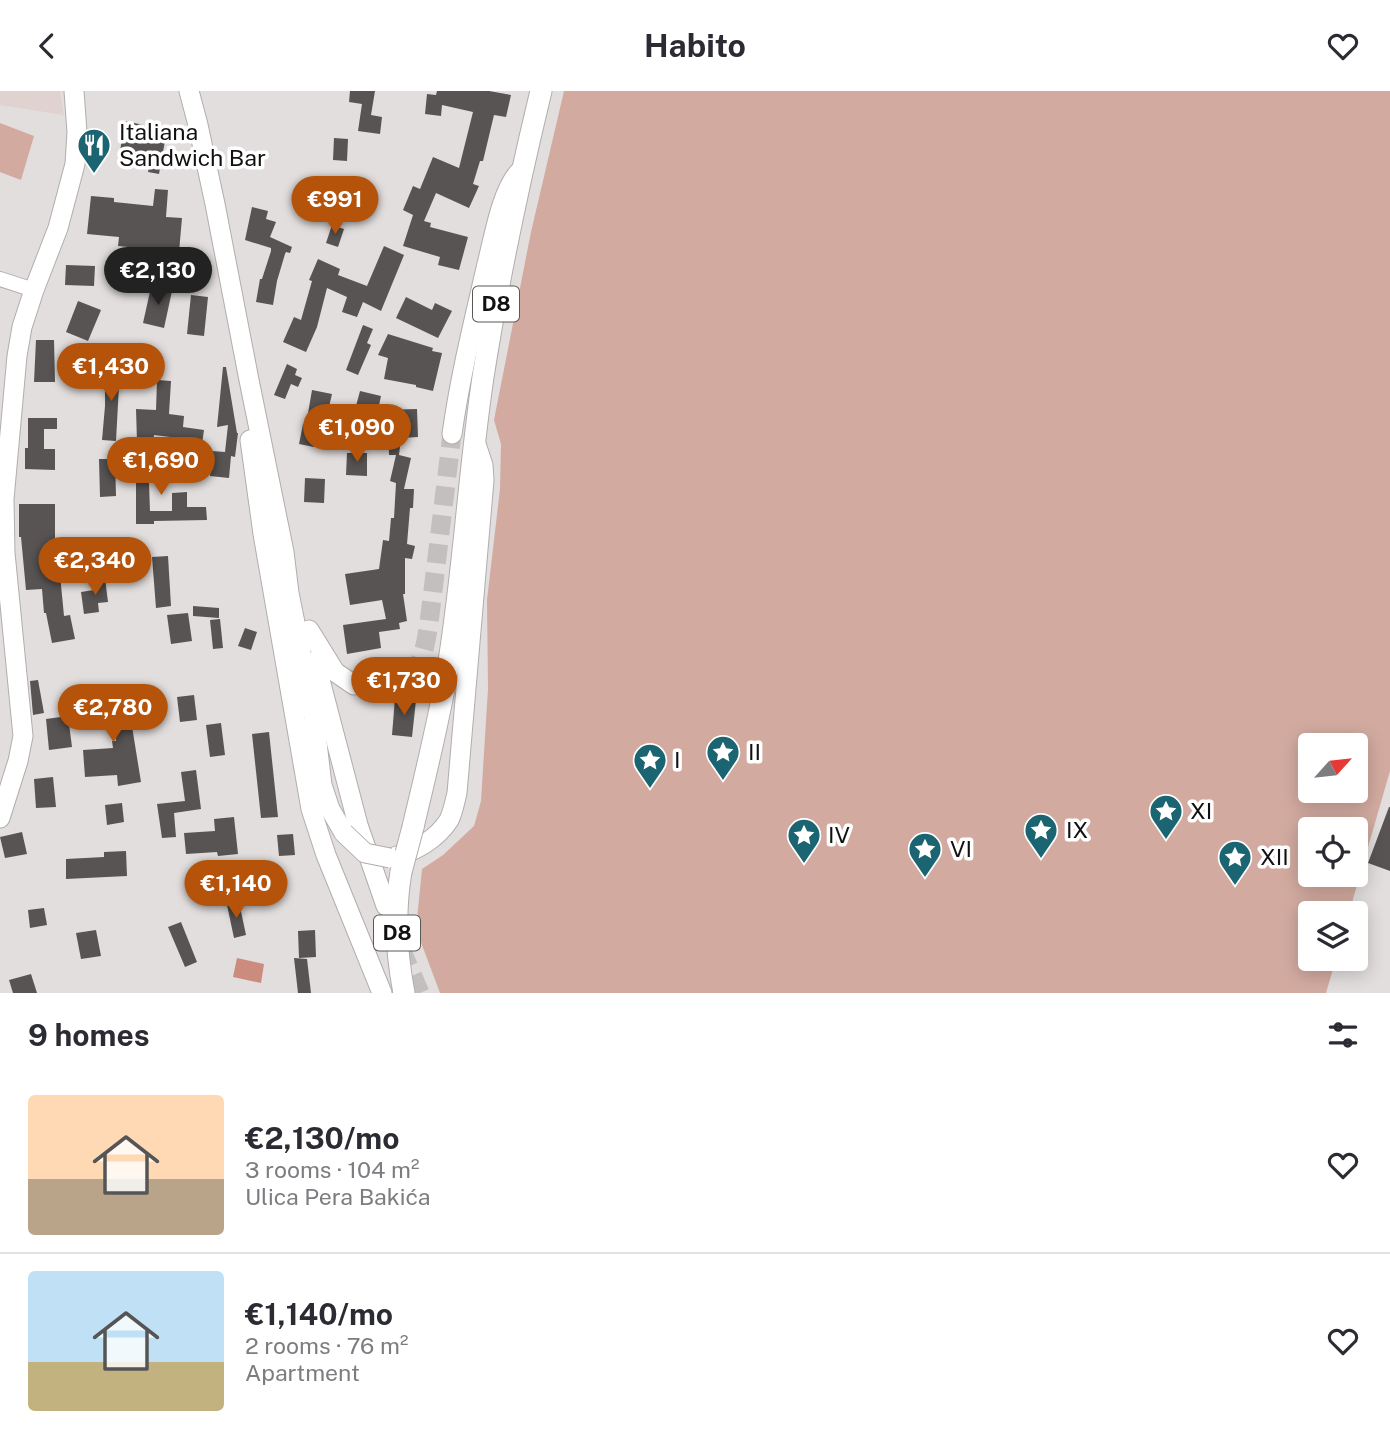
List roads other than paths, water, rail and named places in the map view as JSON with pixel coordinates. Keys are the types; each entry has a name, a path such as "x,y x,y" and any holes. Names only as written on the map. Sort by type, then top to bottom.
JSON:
{"main road":[{"path":"0,818 23,736 5,553 4,499 17,356 22,327 58,228 75,164 77,132 74,91"},
{"path":"189,91 215,204 284,552 289,593 314,717 322,785 330,809 344,833 365,853 396,865 438,834 450,818 457,793 484,480 483,465 475,441"},
{"name":"D8","path":"404,993 397,941 396,865 412,827 436,729 449,660 491,332 522,169 541,91"},
{"path":"452,434 491,246 510,185 522,169"},
{"path":"249,380 249,433 253,473 312,809 326,855 382,993"},
{"path":"284,552 309,630 358,825 386,907"},
{"path":"309,630 335,672 354,685"}],"street":[{"path":"0,279 34,290"}],"tunnel":[{"path":"354,685 370,686 396,681 411,672 422,657 429,623 452,434"},
{"path":"401,949 420,993"}],"place":[{"name":"Italiana Sandwich Bar","path":"94,175"},
{"name":"II","path":"723,782"},
{"name":"I","path":"650,790"},
{"name":"XI","path":"1166,841"},
{"name":"IX","path":"1041,860"},
{"name":"IV","path":"804,865"},
{"name":"VI","path":"925,879"},
{"name":"XII","path":"1235,887"}]}
